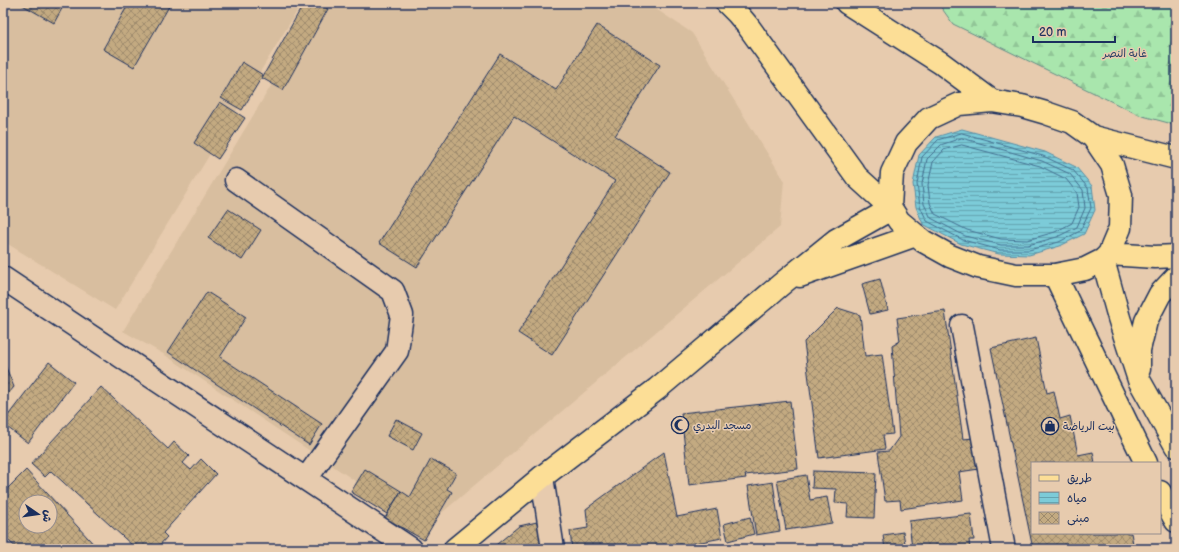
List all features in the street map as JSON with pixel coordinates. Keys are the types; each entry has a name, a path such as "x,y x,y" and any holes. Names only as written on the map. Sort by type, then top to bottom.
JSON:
{"main road":[{"path":"727,3 748,26 857,177 891,208 899,221 923,241 950,256 978,267 1016,275 1055,275 1085,269 1106,257 1176,256"},
{"path":"847,3 941,63 992,101"},
{"path":"891,208 892,173 906,143 929,118 959,104 992,101 1022,106 1072,122 1093,137 1112,165 1121,195 1120,228 1106,257 1119,318 1139,380 1176,446"},
{"path":"1093,137 1176,158"},
{"path":"455,549 542,477 657,389 836,240 891,208"},
{"path":"784,282 916,235"},
{"path":"1055,275 1146,462"},
{"path":"1139,380 1139,350 1146,321 1160,294 1176,277"},
{"path":"1161,494 1176,521"}],"street":[{"path":"236,180 393,290 402,315 397,351 306,479"},
{"path":"3,278 411,549"},
{"path":"962,326 1004,549"},
{"path":"542,477 553,549"}],"shaded area":[{"path":"3,3 302,3 115,310 3,241"},
{"path":"321,3 647,3 692,33 784,180 780,227 425,527 165,355 123,331"}],"green space":[{"name":"غابة النصر","path":"938,3 1176,3 1176,125 1139,115 953,24"}],"water":[{"path":"962,129 1045,152 1076,167 1092,186 1095,210 1084,234 1060,246 1029,255 999,254 961,244 923,224 916,207 913,184 919,155 936,137"}],"building":[{"path":"19,3 65,3 54,23"},
{"path":"129,3 171,3 134,67 103,49"},
{"path":"304,3 317,3 328,9 283,90 262,78"},
{"path":"597,25 660,65 615,136 670,172 552,355 518,333 615,181 514,116 417,267 379,243 500,54 556,90"},
{"path":"242,62 263,75 242,110 221,98"},
{"path":"220,102 245,118 218,159 194,143"},
{"path":"228,209 261,230 242,260 208,238"},
{"path":"880,279 888,310 870,314 862,284"},
{"path":"207,292 246,317 220,357 322,424 309,445 168,352"},
{"path":"838,308 860,315 865,356 882,354 893,434 883,435 885,449 819,458 804,342"},
{"path":"945,311 963,439 974,438 979,469 959,472 963,500 901,509 900,500 885,501 878,452 889,451 899,437 892,346 900,341 897,318"},
{"path":"1036,338 1047,393 1054,391 1060,419 1070,416 1078,455 1093,452 1095,462 1031,462 1031,534 1131,534 1134,549 1033,549 991,348"},
{"path":"3,362 14,387 3,400"},
{"path":"49,362 74,382 28,443 3,424 3,422"},
{"path":"101,387 168,449 174,442 189,456 183,463 191,470 201,459 216,474 163,533 167,537 156,549 132,549 134,547 51,471 45,477 31,464"},
{"path":"790,401 798,469 745,475 746,478 689,485 681,413"},
{"path":"396,419 422,433 413,450 387,436"},
{"path":"664,452 677,517 717,509 722,538 670,548 671,549 572,549 570,531 588,528 586,509"},
{"path":"431,459 456,473 447,489 452,492 424,540 385,518 401,491 410,497"},
{"path":"365,469 401,491 387,514 351,492"},
{"path":"26,470 48,494 18,494 18,534 58,534 58,505 98,549 18,549 3,536 3,493"},
{"path":"813,471 876,473 874,518 847,517 848,504 835,503 836,489 812,488"},
{"path":"806,475 810,500 827,497 832,523 786,530 777,480"},
{"path":"773,482 780,531 756,535 748,486"},
{"path":"971,514 974,540 969,540 970,549 912,549 909,521"},
{"path":"750,517 754,534 728,541 724,524"},
{"path":"537,522 543,549 491,549 519,526"},
{"path":"903,532 906,549 885,549 883,535"},
{"path":"850,544 850,549 812,549 811,547"}],"place":[{"name":"مسجد البدري","path":"680,425"},
{"name":"بيت الرياضة","path":"1050,426"}]}
